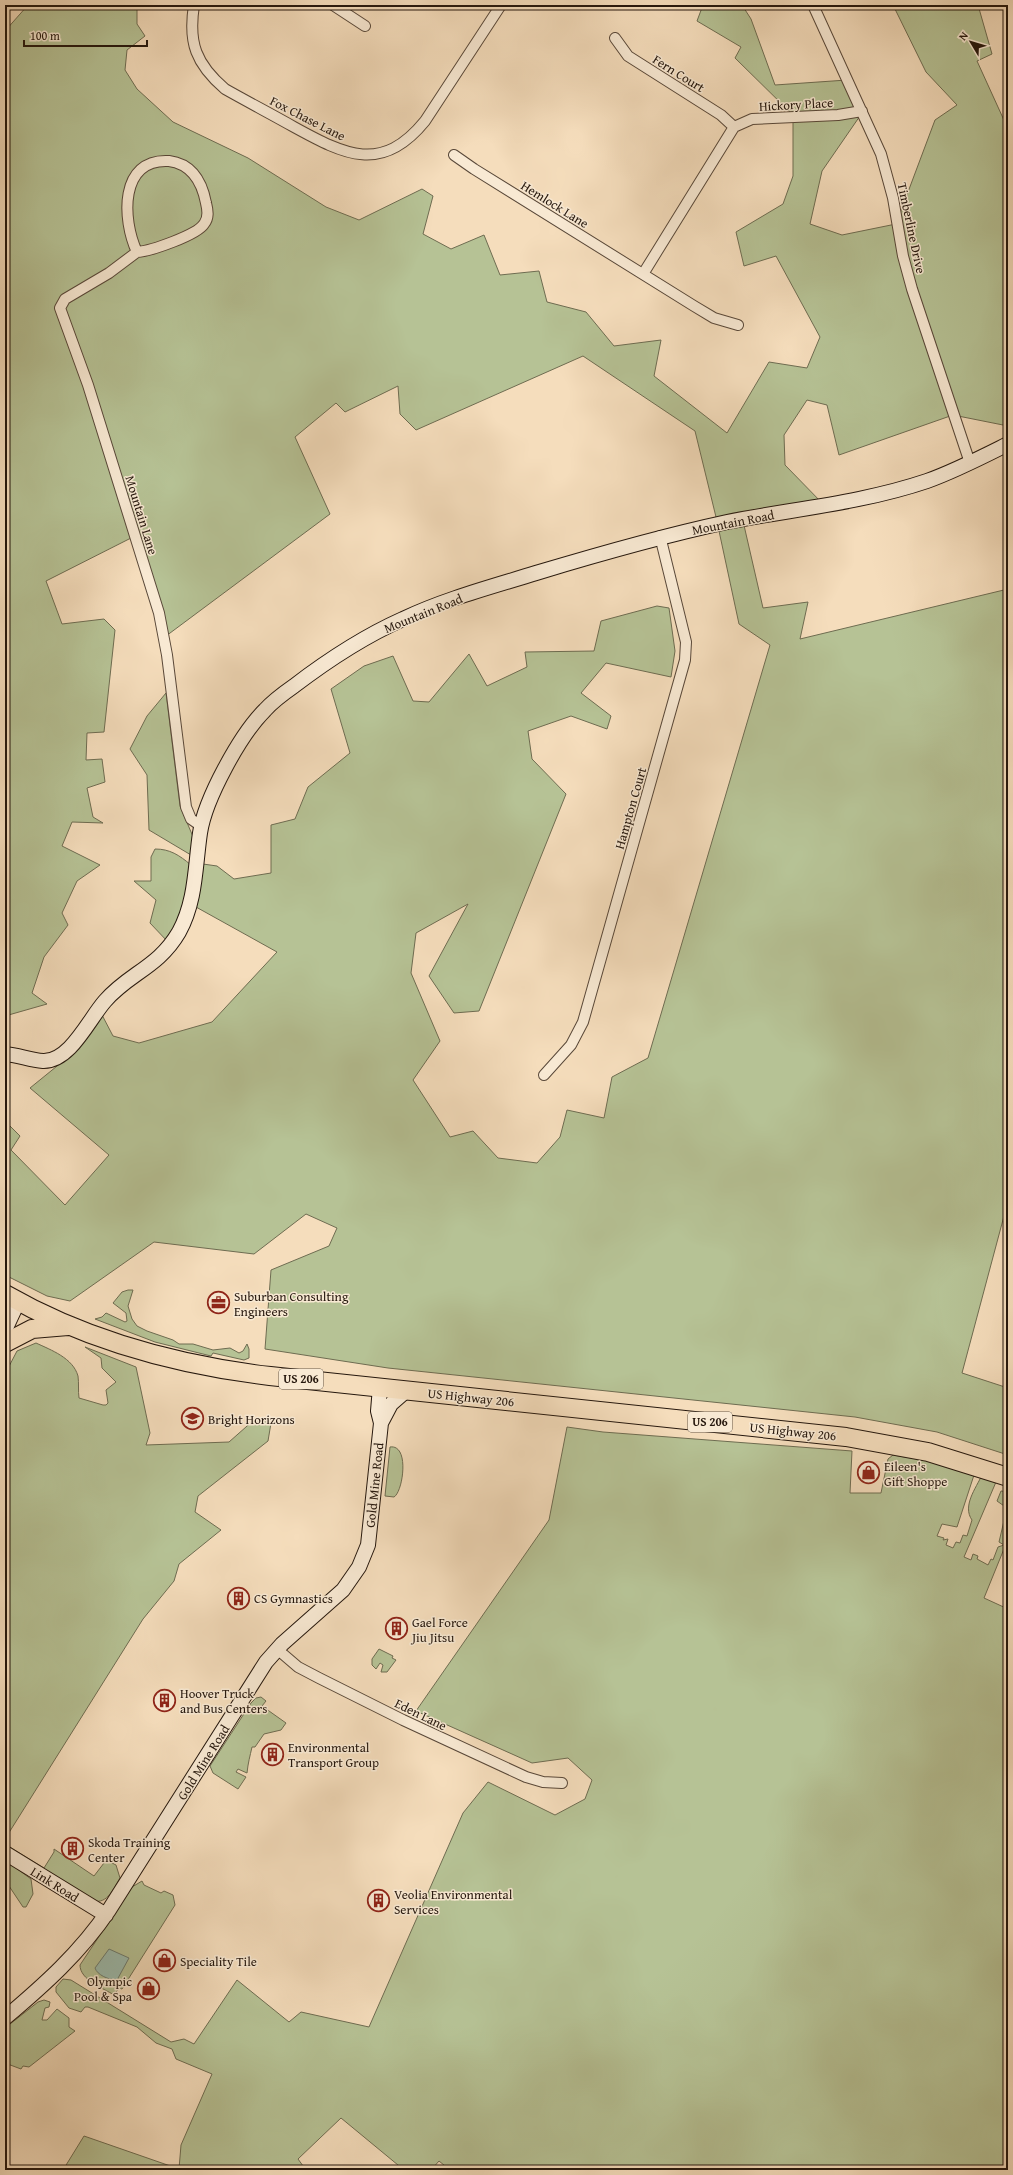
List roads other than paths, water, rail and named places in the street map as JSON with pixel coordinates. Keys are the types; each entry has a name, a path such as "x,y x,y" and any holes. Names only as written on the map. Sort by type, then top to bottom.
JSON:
{"highway":[{"name":"US 206","path":"12,1298 71,1326 140,1351 186,1363 246,1373 407,1390"},
{"path":"5,1343 32,1329 71,1326"},
{"name":"US Highway 206","path":"407,1390 858,1439 934,1454 1008,1477"}],"street":[{"name":"Fox Chase Lane","path":"194,5 191,29 193,46 199,60 211,78 224,89 331,147 362,155 377,154 395,148 414,134 425,120 501,5"},
{"path":"333,5 365,26"},
{"name":"Timberline Drive","path":"814,5 862,111 887,172 903,256 912,289 970,463"},
{"name":"Fern Court","path":"615,38 628,56 721,115 734,128"},
{"name":"Hickory Place","path":"734,128 752,119 838,115 862,111"},
{"path":"642,274 734,128"},
{"name":"Hemlock Lane","path":"454,154 474,169 714,318 738,325"},
{"path":"169,161 180,164 194,174 200,182 208,209 206,221 201,228 168,243 144,252 137,252 131,234 128,211 128,192 133,180 142,169 154,162 169,161"},
{"name":"Mountain Lane","path":"137,252 109,273 65,299 60,308 88,385 159,613 167,656 186,807 191,819 201,826"},
{"name":"Mountain Road","path":"5,1054 44,1061 63,1054 74,1043 109,996 161,956 180,930 187,913 195,888 201,826 218,782 258,718 266,708 294,686 334,658 379,630 434,606 603,552 660,536 843,502 926,481 970,463 1008,444"},
{"name":"Hampton Court","path":"544,1075 571,1045 583,1022 685,660 686,642 660,536"},
{"path":"5,1330 12,1298"},
{"name":"Gold Mine Road","path":"5,2018 65,1965 106,1915 252,1685 277,1649 343,1590 362,1561 367,1548 370,1527 381,1423 378,1411 380,1387"},
{"name":"Gold Mine Road","path":"381,1423 391,1404 407,1390"},
{"name":"Eden Lane","path":"277,1649 298,1667 403,1720 526,1777 543,1782 562,1783"},
{"name":"Link Road","path":"5,1853 106,1915"}],"place":[{"name":"Suburban Consulting Engineers","path":"219,1303"},
{"name":"Bright Horizons","path":"193,1419"},
{"name":"Eileen's Gift Shoppe","path":"869,1473"},
{"name":"CS Gymnastics","path":"239,1598"},
{"name":"Gael Force Jiu Jitsu","path":"396,1629"},
{"name":"Hoover Truck and Bus Centers","path":"165,1700"},
{"name":"Environmental Transport Group","path":"272,1754"},
{"name":"Skoda Training Center","path":"72,1849"},
{"name":"Veolia Environmental Services","path":"379,1901"},
{"name":"Speciality Tile","path":"165,1961"},
{"name":"Olympic Pool & Spa","path":"148,1988"}]}
